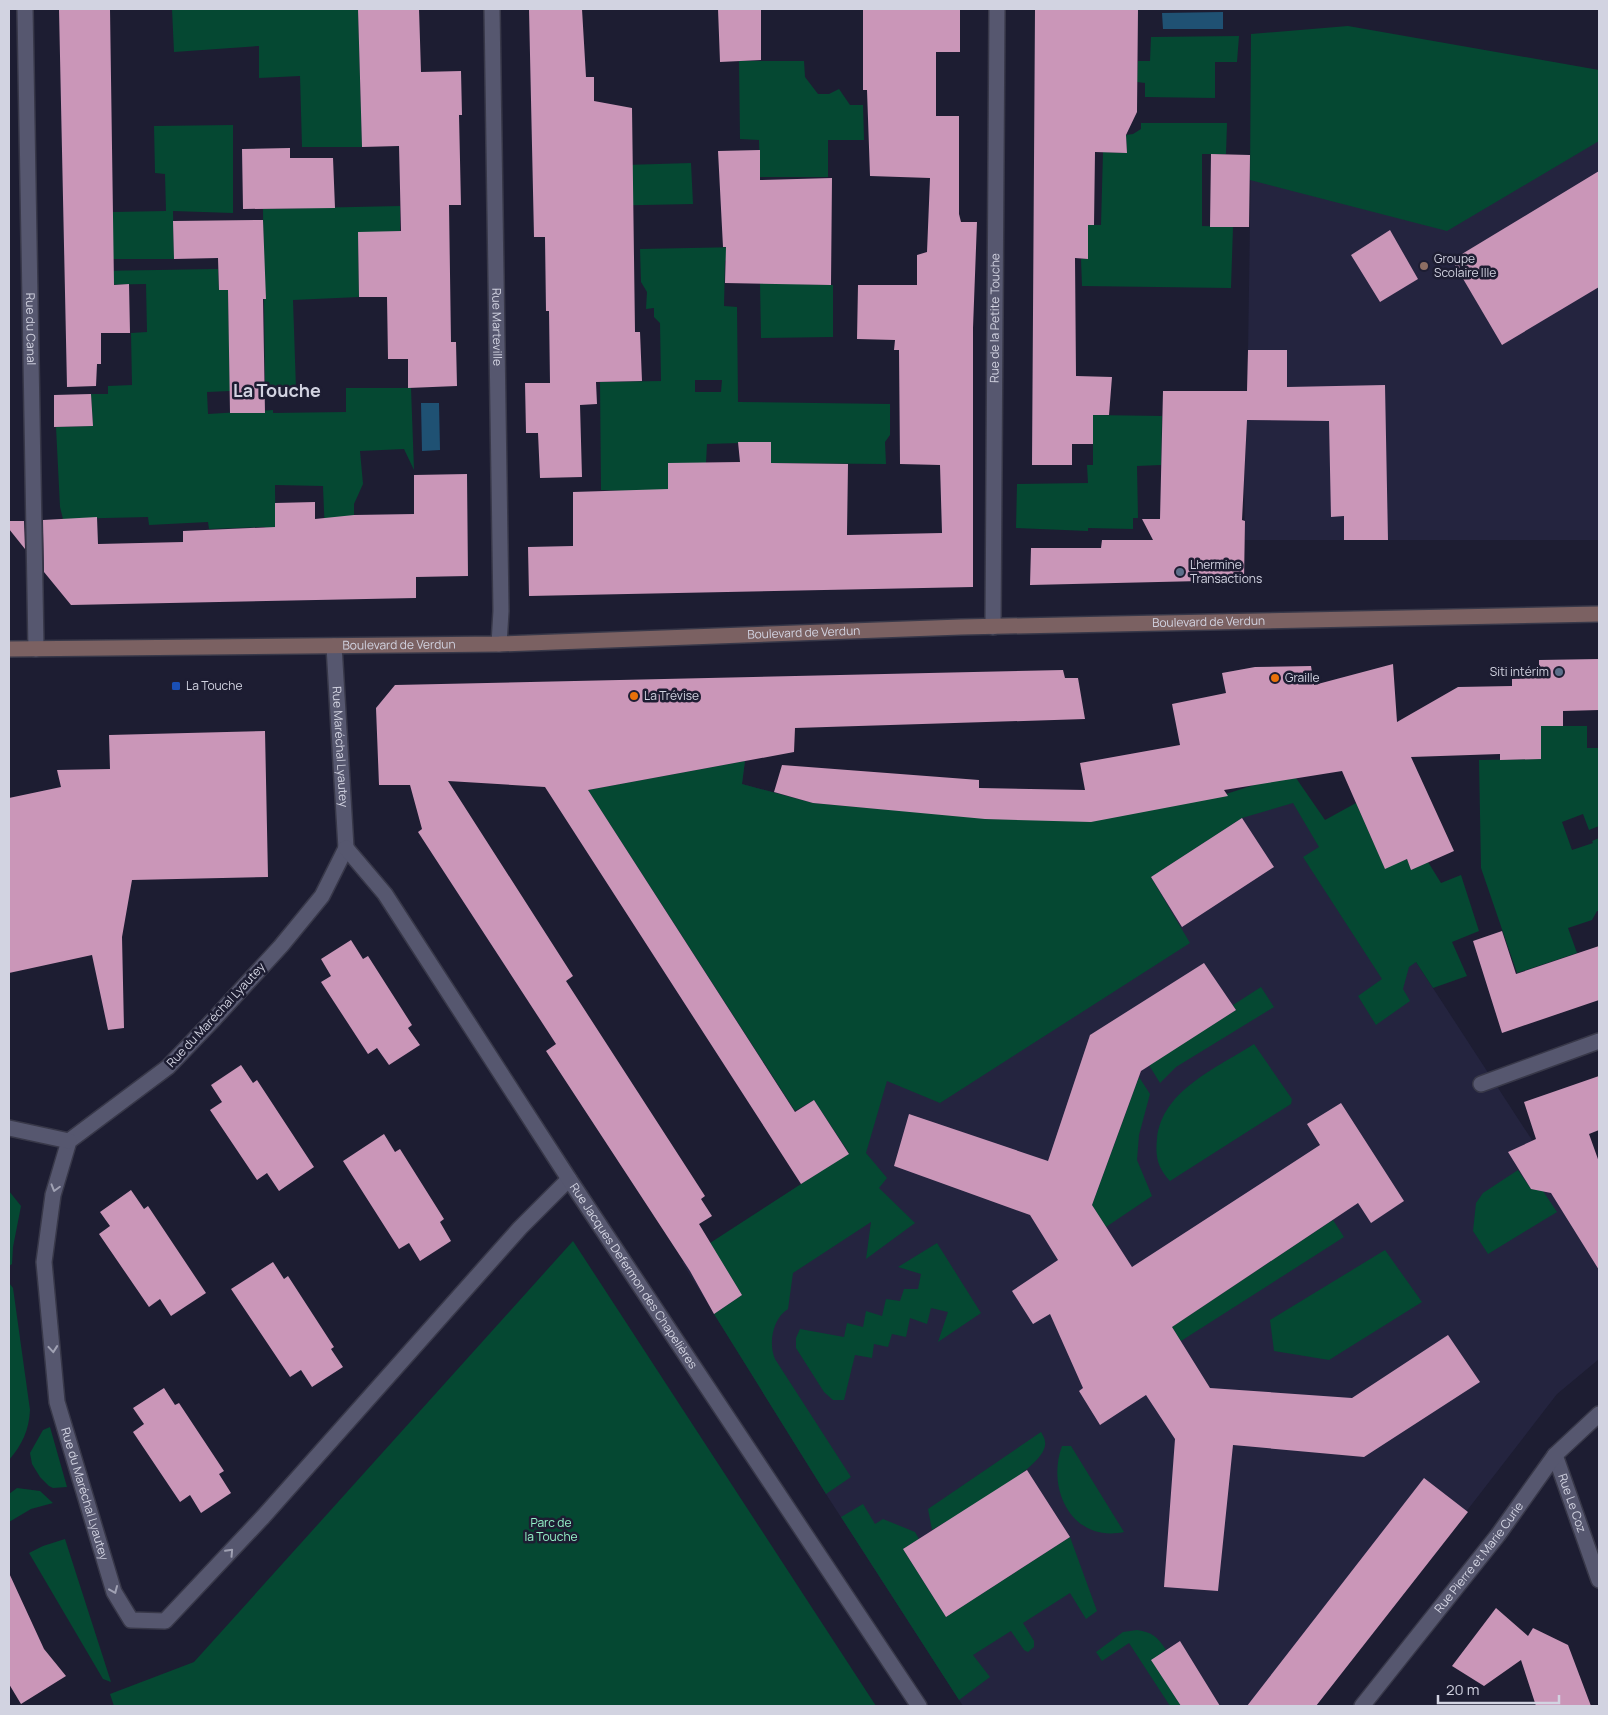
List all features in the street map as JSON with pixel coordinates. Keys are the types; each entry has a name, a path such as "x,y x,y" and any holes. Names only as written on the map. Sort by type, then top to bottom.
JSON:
{"main road":[{"name":"Boulevard de Verdun","path":"9,649 499,644 993,627 1599,614"}],"street":[{"name":"Rue du Canal","path":"25,9 36,649"},
{"name":"Rue Marteville","path":"492,9 501,611 499,644"},
{"name":"Rue de la Petite Touche","path":"993,627 997,9"},
{"name":"Rue Maréchal Lyautey","path":"334,646 346,848"},
{"name":"Rue du Maréchal Lyautey","path":"346,848 322,896 281,946 216,1018 168,1067 69,1141 53,1196 44,1262 57,1402 114,1592 131,1620 164,1621 263,1517 520,1228 569,1179"},
{"name":"Rue Jacques Defermon des Chapelières","path":"346,848 385,894 569,1179 919,1706"},
{"path":"1481,1084 1599,1041"},
{"path":"9,1128 69,1141"},
{"name":"Rue Pierre et Marie Curie","path":"1362,1706 1498,1535 1555,1455 1599,1414"},
{"name":"Rue Le Coz","path":"1555,1455 1599,1580"}],"shaded area":[{"name":"Groupe Scolaire Ille","path":"1599,71 1599,540 1245,540 1244,483 1247,420 1251,154"},
{"path":"745,761 742,784 813,803 984,818 1223,795 1278,781 1416,962 1599,1243 1599,1359 1557,1394 1316,1706 963,1706 826,1494 682,1262 849,1153 814,1100 795,1111 588,790"}],"green space":[{"path":"172,9 358,9 362,147 302,147 300,76 259,78 259,46 174,52"},
{"path":"1348,26 1599,70 1599,141 1447,231 1250,180 1251,34"},
{"path":"1239,36 1237,62 1215,62 1215,98 1145,97 1145,83 1137,82 1138,61 1150,61 1151,37"},
{"path":"739,61 804,61 805,77 818,94 829,94 839,89 850,105 863,105 864,140 828,140 828,177 760,177 759,140 740,139"},
{"path":"1141,123 1227,123 1226,154 1202,154 1202,226 1233,227 1231,288 1082,286 1081,259 1088,259 1088,225 1101,225 1103,152 1127,153 1126,135 1133,134 1141,129"},
{"path":"233,125 233,213 173,211 174,259 113,259 113,212 166,211 165,174 155,173 154,126"},
{"path":"691,163 693,204 593,206 592,166"},
{"path":"400,206 400,231 358,234 359,297 293,300 296,389 265,391 263,209"},
{"path":"741,247 725,261 724,306 737,307 738,402 890,404 890,435 885,442 886,464 771,463 771,442 707,444 706,463 668,463 668,509 624,491 601,490 600,382 661,381 660,323 654,317 654,308 646,309 647,292 641,282 640,249","holes":["695,380 722,380 721,392 695,392"]},
{"path":"218,269 219,290 228,290 230,391 207,392 208,414 273,410 273,413 346,412 346,388 411,388 414,470 404,449 360,451 363,484 354,504 354,515 326,560 323,486 275,485 276,572 266,528 264,527 209,529 208,522 149,525 148,517 63,519 60,507 56,427 93,426 91,394 108,394 108,386 132,385 131,333 147,332 146,284 95,285 95,271"},
{"path":"760,283 833,285 833,337 761,338"},
{"path":"1093,415 1162,416 1161,465 1137,466 1138,518 1133,518 1133,529 1088,528 1088,531 1016,528 1017,484 1088,483 1087,465 1093,465"},
{"path":"1541,726 1587,726 1587,748 1599,748 1599,826 1589,830 1583,814 1562,822 1572,850 1593,843 1592,841 1599,838 1599,911 1597,911 1592,920 1568,928 1577,953 1517,973 1481,868 1479,760 1541,759"},
{"path":"745,761 742,784 813,803 984,818 1223,795 1260,783 1296,778 1325,820 1356,803 1385,868 1407,859 1411,870 1428,862 1441,883 1461,875 1479,931 1452,942 1467,976 1433,988 1416,962 1409,967 1403,989 1410,1001 1376,1025 1358,996 1382,979 1303,857 1319,847 1293,803 1242,818 1151,877 1190,943 940,1103 887,1081 866,1153 887,1178 879,1188 915,1223 866,1259 871,1222 793,1273 788,1309 779,1318 773,1331 772,1346 775,1359 851,1477 826,1494 714,1314 742,1295 710,1243 849,1153 814,1100 795,1111 588,790"},
{"path":"1261,987 1274,1007 1176,1067 1160,1083 1149,1065 1236,1010 1233,1005"},
{"path":"1254,1044 1292,1099 1291,1104 1170,1181 1160,1167 1156,1151 1161,1122 1169,1107 1194,1082"},
{"path":"1139,1077 1150,1094 1139,1135 1137,1160 1152,1196 1106,1227 1092,1205"},
{"path":"1518,1170 1531,1189 1543,1191 1557,1212 1488,1254 1473,1231 1476,1203 1483,1193"},
{"path":"9,1191 21,1206 13,1247 12,1264 9,1266"},
{"path":"1333,1220 1344,1237 1181,1341 1172,1327"},
{"name":"Parc de la Touche","path":"573,1241 876,1706 114,1706 110,1694 194,1662"},
{"path":"937,1243 981,1313 938,1342 948,1312 931,1308 927,1324 910,1318 906,1337 892,1334 888,1347 874,1344 872,1358 855,1355 844,1400 833,1400 824,1392 796,1348 796,1338 800,1329 844,1337 847,1323 863,1327 866,1311 882,1316 886,1299 900,1301 904,1289 918,1289 921,1274 898,1267"},
{"path":"1385,1250 1422,1302 1329,1360 1274,1351 1270,1320"},
{"path":"9,1283 13,1288 30,1410 24,1437 18,1449 9,1460"},
{"path":"50,1427 67,1487 53,1488 49,1486 40,1477 32,1464 30,1453 43,1430"},
{"path":"1041,1432 1045,1442 1044,1449 1038,1459 1026,1470 994,1493 932,1530 928,1509"},
{"path":"1062,1446 1071,1446 1124,1532 1106,1533 1090,1529 1077,1521 1068,1509 1061,1495 1058,1479 1058,1462"},
{"path":"17,1488 40,1491 53,1503 31,1509 9,1522 9,1494"},
{"path":"863,1504 875,1524 883,1519 915,1532 919,1539 903,1549 946,1617 1070,1537 1097,1611 1086,1619 1070,1593 1023,1623 1034,1641 1034,1647 1028,1652 1024,1650 1011,1631 973,1655 990,1677 959,1700 841,1517"},
{"path":"65,1539 111,1682 103,1679 29,1553"},
{"path":"1137,1630 1154,1636 1166,1650 1152,1660 1181,1706 1170,1706 1129,1643 1102,1661 1096,1652 1123,1632"}],"water":[{"path":"1223,12 1223,29 1163,29 1162,13"},
{"path":"421,403 439,403 440,450 422,451"}],"building":[{"path":"59,9 110,9 114,285 129,284 130,333 101,333 101,364 97,364 96,386 67,387"},
{"path":"358,9 419,9 421,72 461,71 462,115 459,115 461,205 449,205 451,342 456,342 457,386 408,388 408,359 388,359 387,297 359,297 358,232 401,231 399,146 362,147"},
{"path":"529,9 582,9 586,77 594,77 594,101 632,108 635,332 640,332 642,381 596,382 597,404 580,405 582,477 540,478 538,433 526,433 525,383 550,383 549,311 546,311 545,237 534,237"},
{"path":"718,9 761,9 761,60 720,62"},
{"path":"863,9 960,9 960,52 936,52 936,116 959,116 959,214 961,222 977,222 973,328 973,587 529,596 528,547 573,546 573,492 668,489 668,463 740,462 738,442 771,442 771,463 848,464 847,535 942,533 940,465 900,464 899,350 894,350 895,340 857,339 858,285 917,285 917,255 927,252 930,178 870,176 867,90 863,90"},
{"path":"1035,9 1138,9 1137,112 1126,135 1127,153 1095,152 1094,225 1088,225 1088,259 1075,258 1076,376 1112,377 1109,415 1093,415 1093,444 1072,444 1072,465 1032,465"},
{"path":"290,148 290,158 333,158 335,208 243,209 242,149"},
{"path":"760,150 760,180 832,178 831,285 725,283 726,247 723,247 718,151"},
{"path":"1211,154 1250,155 1249,227 1210,227"},
{"path":"1599,171 1599,287 1502,345 1452,260"},
{"path":"263,220 266,299 263,299 265,413 230,413 228,290 219,290 218,258 174,259 173,221"},
{"path":"1390,230 1418,279 1380,302 1351,255"},
{"path":"1248,350 1287,350 1287,387 1385,385 1388,540 1344,540 1344,516 1331,517 1329,421 1247,420 1242,520 1245,521 1244,580 1030,585 1031,548 1101,548 1102,540 1153,540 1142,519 1160,519 1163,391 1247,391"},
{"path":"91,394 93,426 54,427 54,395"},
{"path":"467,474 468,576 416,577 416,598 71,605 44,572 43,520 97,517 98,544 183,542 183,531 275,527 275,503 315,502 315,519 354,515 414,514 414,475"},
{"path":"9,521 24,521 25,549 9,529"},
{"path":"1599,659 1599,710 1563,711 1563,726 1541,726 1541,759 1500,760 1500,754 1411,757 1454,851 1411,870 1407,859 1385,869 1342,771 1224,790 1228,796 1091,822 985,819 813,803 774,792 782,765 979,780 979,788 1085,790 1080,763 1180,745 1172,704 1226,693 1222,673 1255,667 1311,666 1314,685 1393,664 1397,722 1458,687 1512,686 1512,679 1539,678 1539,660"},
{"path":"1063,670 1065,678 1078,678 1085,719 795,728 794,752 588,790 795,1112 814,1100 849,1154 801,1184 545,787 448,781 573,976 566,981 705,1196 701,1199 712,1216 699,1224 742,1295 714,1314 690,1271 546,1051 556,1044 418,832 422,829 410,785 379,785 376,708 395,685"},
{"path":"265,731 268,877 132,880 122,937 124,1028 108,1030 92,955 9,973 9,798 61,787 57,770 110,769 109,735"},
{"path":"1242,818 1274,867 1182,927 1151,877"},
{"path":"1502,931 1516,974 1599,946 1599,1000 1502,1033 1473,941"},
{"path":"351,940 363,959 368,956 412,1025 408,1028 420,1045 389,1065 377,1048 368,1054 321,982 331,976 321,959"},
{"path":"1204,963 1236,1010 1141,1071 1092,1205 1132,1267 1320,1145 1307,1124 1341,1103 1404,1201 1371,1223 1358,1203 1172,1327 1210,1388 1352,1398 1448,1335 1480,1382 1364,1457 1233,1445 1218,1591 1164,1587 1175,1439 1146,1395 1100,1425 1079,1391 1083,1388 1050,1314 1033,1324 1012,1291 1058,1260 1030,1215 894,1166 909,1114 1048,1161 1090,1035"},
{"path":"241,1065 253,1083 257,1080 314,1167 279,1191 267,1173 257,1180 210,1110 222,1102 211,1085"},
{"path":"1599,1076 1599,1130 1589,1134 1599,1162 1599,1270 1551,1193 1531,1189 1508,1152 1536,1139 1524,1102"},
{"path":"384,1134 395,1152 400,1149 444,1219 440,1222 451,1241 420,1261 409,1243 399,1249 343,1161"},
{"path":"131,1190 144,1209 148,1206 206,1293 171,1316 160,1299 149,1307 99,1234 110,1226 100,1212"},
{"path":"273,1262 284,1279 288,1276 334,1347 331,1349 343,1367 312,1387 301,1370 290,1377 231,1289"},
{"path":"164,1388 175,1405 179,1403 224,1471 219,1474 231,1493 201,1513 190,1495 180,1502 133,1432 144,1424 133,1408"},
{"path":"1027,1470 1070,1537 946,1617 903,1549"},
{"path":"1424,1478 1468,1512 1316,1706 1247,1706"},
{"path":"9,1573 44,1649 66,1676 21,1704 9,1684"},
{"path":"1496,1608 1528,1636 1533,1628 1568,1645 1591,1706 1536,1706 1521,1660 1484,1686 1452,1666"},
{"path":"1180,1641 1220,1706 1181,1706 1151,1660"}],"place":[{"name":"Groupe Scolaire Ille","path":"1424,266"},
{"name":"Lhermine Transactions","path":"1180,572"},
{"name":"Siti intérim","path":"1559,672"},
{"name":"Graille","path":"1275,678"},
{"name":"La Touche","path":"176,686"},
{"name":"La Trévise","path":"634,696"}],"district":[{"name":"La Touche","path":"277,391"}]}
